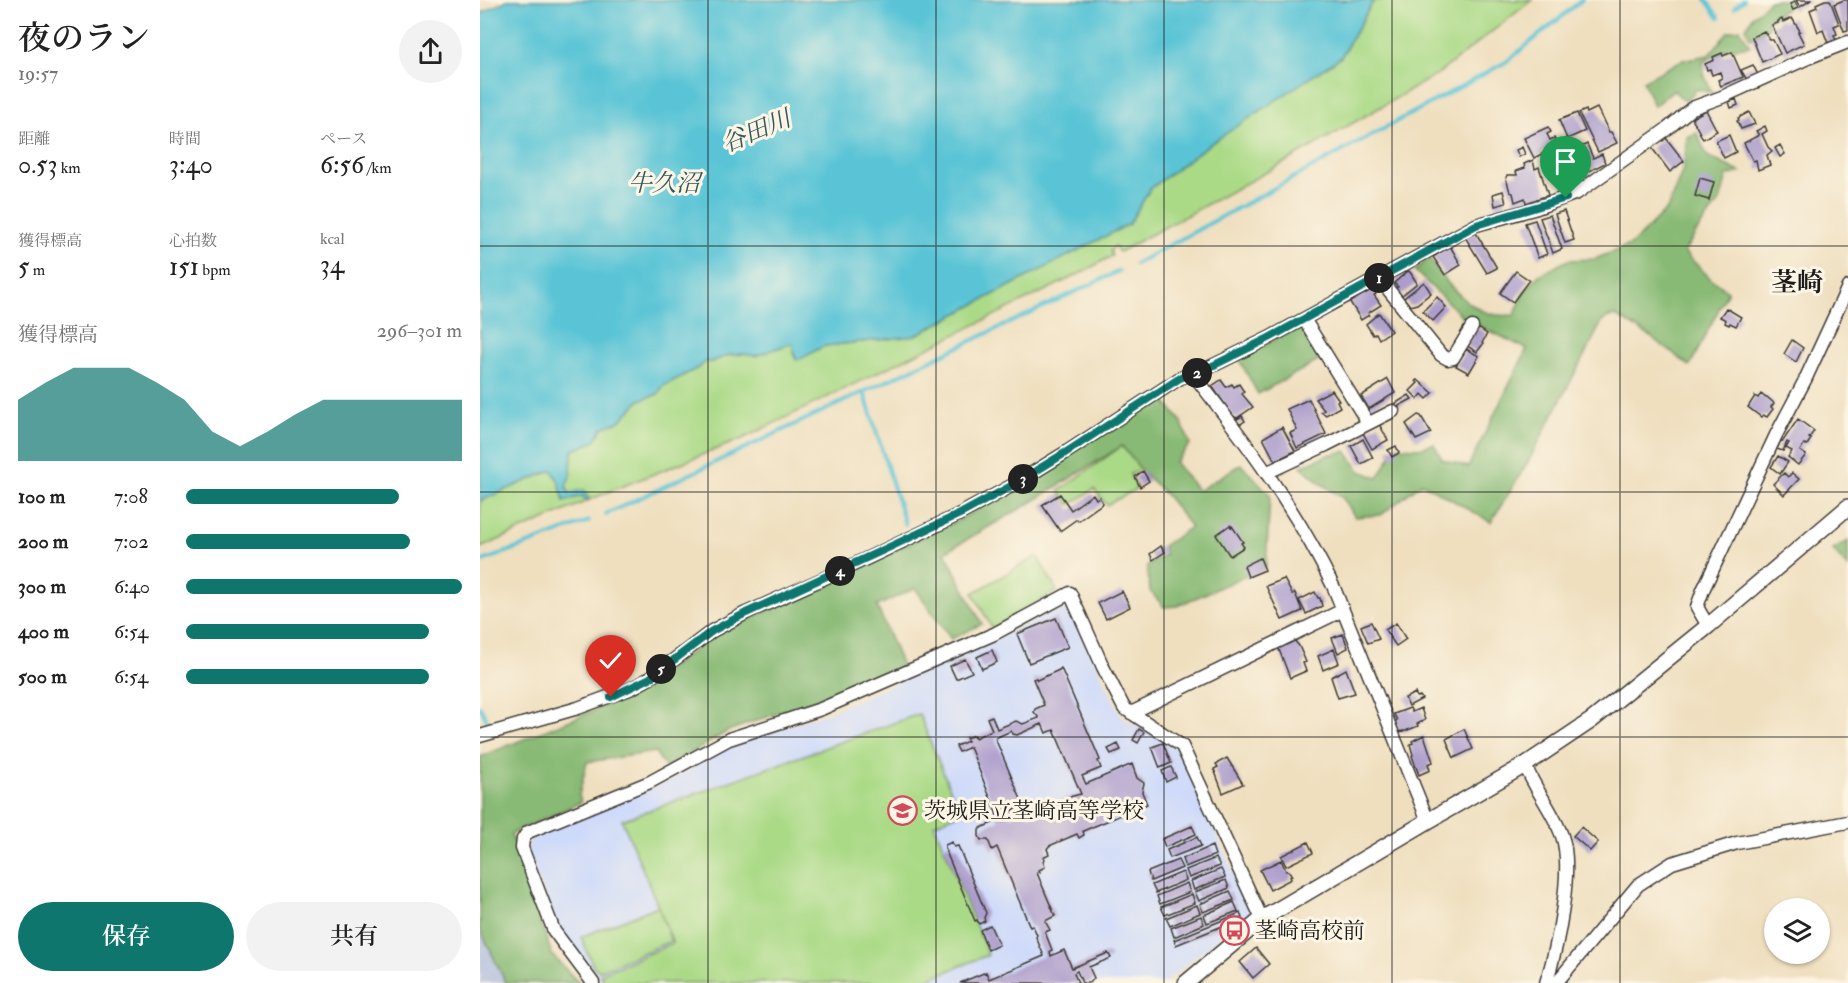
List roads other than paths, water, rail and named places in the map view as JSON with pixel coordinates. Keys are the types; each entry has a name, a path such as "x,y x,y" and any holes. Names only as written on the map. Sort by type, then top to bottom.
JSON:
{"street":[{"path":"480,736 578,708 632,688 650,678 712,631 737,617 962,513 1065,453 1180,378 1193,374 1304,319 1476,225 1537,208 1577,193 1667,129 1692,108 1848,42"},
{"path":"1378,278 1441,355 1448,360 1453,358 1472,327"},
{"path":"1708,626 1697,607 1703,590 1848,287"},
{"path":"1304,319 1368,423"},
{"path":"1193,374 1247,444 1317,553 1343,610 1428,820"},
{"path":"1266,473 1393,411"},
{"path":"1186,983 1262,920 1428,820 1526,765 1592,720 1708,626 1848,507"},
{"path":"593,983 554,931 522,848 523,839 528,832 650,782 729,739 821,709 994,634 1070,593 1124,708 1182,746 1262,920"},
{"path":"1131,713 1343,610"},
{"path":"1526,765 1561,833 1567,854 1559,928 1546,983"},
{"path":"1556,983 1638,885 1672,863 1737,843 1848,822"}],"water":[{"name":"牛久沼","path":"507,0 1374,0 1341,57 1204,148 1150,189 1129,224 914,336 825,346 796,360 792,343 755,356 729,355 705,362 700,367 663,386 658,394 640,400 620,421 602,428 595,441 572,451 571,474 566,486 569,493 584,490 589,499 585,500 583,496 564,501 559,482 552,470 480,501 480,14"}],"waterway":[{"path":"1135,264 1506,62 1582,0"},
{"path":"1706,0 1719,18"},
{"path":"1734,8 1744,0"},
{"path":"606,514 1119,271"},
{"path":"864,392 905,524"},
{"path":"480,562 589,521"},
{"path":"480,707 490,726"}],"place":[{"name":"茨城県立茎崎高等学校","path":"903,810"},
{"name":"茎崎高校前","path":"1234,930"}],"district":[{"name":"茎崎","path":"1797,282"}],"water label":[{"name":"谷田川","path":"756,131"}]}
